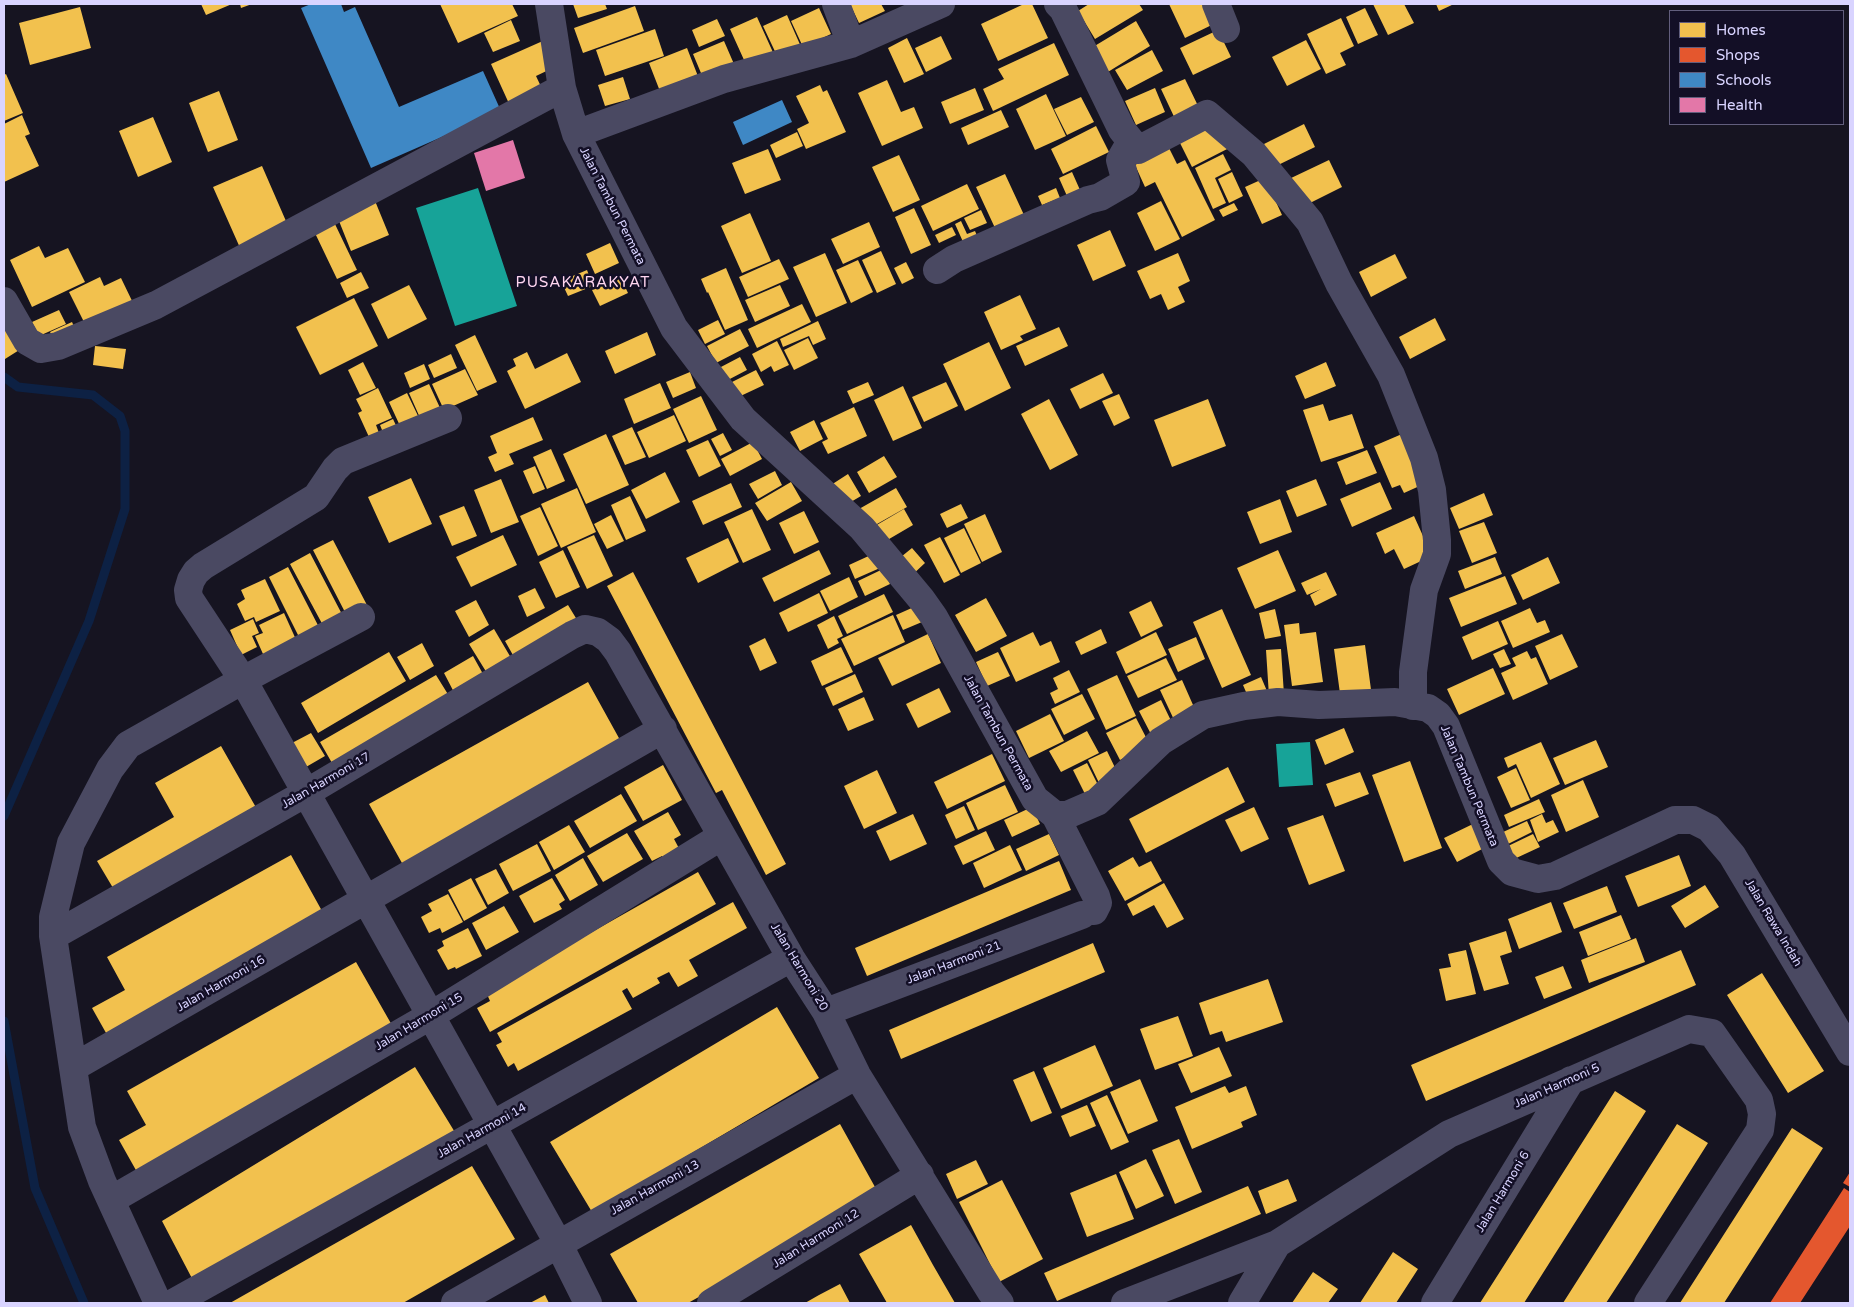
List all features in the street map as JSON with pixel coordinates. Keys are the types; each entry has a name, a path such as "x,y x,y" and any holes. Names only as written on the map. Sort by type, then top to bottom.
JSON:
{"street":[{"name":"Jalan Tambun Permata","path":"549,4 562,88 576,134 674,328 743,419 862,528 922,600 934,617 1035,799 1055,815 1067,815 1097,802 1160,741 1203,715 1244,706 1278,702 1319,705 1395,702 1428,708 1438,715 1446,726 1501,861 1512,872 1538,879 1555,876 1675,820"},
{"path":"836,4 851,44"},
{"path":"576,134 724,79 851,44 940,4"},
{"path":"1058,4 1064,9 1122,130 1138,150 1207,114 1254,154 1310,222 1339,283 1391,375 1424,458 1432,490 1438,540 1437,554 1424,590 1413,672 1414,706"},
{"path":"1216,4 1226,29"},
{"path":"4,301 27,341 40,348 58,346 156,305 562,88"},
{"path":"937,270 954,259 1088,200 1100,197 1126,182 1120,160 1131,141"},
{"path":"448,418 344,461 335,469 316,497 196,572 188,590 189,598 243,680 368,900 430,1016 558,1243 588,1303"},
{"path":"158,1303 110,1200 82,1127 53,936 53,917 71,843 110,769 128,745 243,680 362,618"},
{"name":"Jalan Harmoni 17","path":"53,936 306,793 572,635 585,629 598,632"},
{"name":"Jalan Harmoni 20","path":"598,632 609,640 618,652 791,958 826,1012 857,1075 920,1175 988,1299"},
{"name":"Jalan Harmoni 16","path":"74,1067 663,729"},
{"name":"Jalan Harmoni 21","path":"826,1012 1088,913 1098,903 1096,896 1055,815"},
{"name":"Jalan Rawa Indah","path":"1675,820 1693,820 1709,828 1732,855 1850,1052"},
{"name":"Jalan Harmoni 15","path":"110,1200 430,1016 722,836"},
{"name":"Jalan Harmoni 14","path":"173,1303 791,958"},
{"name":"Jalan Harmoni 5","path":"1126,1303 1277,1244 1449,1134 1689,1029 1712,1033 1759,1100 1762,1114 1760,1130 1648,1303"},
{"name":"Jalan Harmoni 13","path":"455,1303 857,1075"},
{"name":"Jalan Harmoni 6","path":"1435,1303 1571,1080"},
{"name":"Jalan Harmoni 12","path":"711,1303 920,1175"},
{"path":"1242,1303 1277,1244"}],"building: Homes":[{"path":"201,4 232,4 206,15"},
{"path":"240,4 252,4 241,8"},
{"path":"440,4 512,4 518,16 458,43"},
{"path":"573,4 605,4 607,9 578,18"},
{"path":"850,4 881,4 885,11 859,23"},
{"path":"1024,4 1032,4 1048,38 998,61 981,24"},
{"path":"1089,4 1139,4 1143,10 1095,39 1078,11"},
{"path":"1169,4 1211,4 1220,21 1185,38"},
{"path":"1373,4 1404,4 1414,23 1388,35"},
{"path":"1436,4 1454,4 1439,11"},
{"path":"635,6 644,31 583,53 574,28"},
{"path":"80,7 91,48 30,65 19,23"},
{"path":"819,8 831,34 803,47 791,21"},
{"path":"1365,8 1378,35 1358,44 1346,17"},
{"path":"787,15 802,49 779,60 763,26"},
{"path":"757,17 776,59 749,71 730,29"},
{"path":"1341,18 1354,46 1340,53 1346,65 1326,74 1307,34"},
{"path":"717,19 725,36 699,47 692,30"},
{"path":"511,20 520,41 493,52 484,33"},
{"path":"1136,21 1150,46 1103,75 1088,50"},
{"path":"655,29 664,56 605,76 596,50"},
{"path":"1218,30 1231,57 1193,75 1180,48"},
{"path":"941,36 952,59 926,72 915,48"},
{"path":"907,38 924,74 904,83 888,48"},
{"path":"545,40 557,66 536,76 544,93 511,108 491,64"},
{"path":"1306,40 1321,69 1287,86 1272,57"},
{"path":"724,41 737,71 706,85 693,54"},
{"path":"1054,43 1069,75 993,111 983,89 1004,79 998,69"},
{"path":"687,48 701,84 663,99 649,63"},
{"path":"1152,50 1163,71 1127,90 1115,70"},
{"path":"6,74 23,113 4,121 4,75"},
{"path":"623,77 630,99 605,106 598,85"},
{"path":"1185,79 1201,112 1177,123 1161,89"},
{"path":"887,80 901,112 914,107 923,128 882,146 858,93"},
{"path":"820,85 823,92 827,90 846,132 806,149 797,129 809,123 796,96"},
{"path":"975,88 984,110 950,124 941,102"},
{"path":"1155,88 1165,112 1136,125 1125,101"},
{"path":"219,91 238,140 208,152 189,103"},
{"path":"1046,94 1066,136 1035,150 1016,109"},
{"path":"1081,97 1094,122 1067,135 1054,109"},
{"path":"1001,110 1009,127 968,145 961,128"},
{"path":"1216,113 1233,146 1192,167 1175,133"},
{"path":"22,115 30,134 25,136 39,166 4,182 4,124"},
{"path":"153,117 172,162 138,177 119,131"},
{"path":"1304,124 1315,147 1274,167 1264,144"},
{"path":"1096,126 1109,152 1063,174 1051,149"},
{"path":"797,132 803,146 776,158 770,145"},
{"path":"1169,148 1177,164 1185,160 1215,220 1182,237 1155,182 1145,187 1135,165"},
{"path":"768,149 781,180 745,194 732,163"},
{"path":"1223,154 1231,170 1215,178 1226,203 1213,209 1195,168"},
{"path":"899,155 920,200 893,212 872,167"},
{"path":"1329,160 1342,187 1302,207 1289,179"},
{"path":"262,166 289,228 241,250 213,187"},
{"path":"1072,172 1080,190 1067,196 1059,178"},
{"path":"1232,172 1243,196 1229,203 1218,179"},
{"path":"1005,174 1024,215 995,228 976,187"},
{"path":"1265,178 1282,215 1262,224 1245,187"},
{"path":"967,184 979,209 933,231 921,206"},
{"path":"1056,188 1060,198 1042,205 1038,196"},
{"path":"373,196 389,235 351,251 335,211"},
{"path":"1161,201 1180,239 1155,251 1137,213"},
{"path":"1234,203 1238,210 1223,217 1219,210"},
{"path":"914,208 931,245 911,254 895,217"},
{"path":"981,210 987,223 970,230 964,218"},
{"path":"750,213 771,261 742,273 721,226"},
{"path":"961,221 967,234 975,231 978,238 964,244 955,224"},
{"path":"334,222 357,270 337,279 314,231"},
{"path":"869,222 880,247 843,264 831,239"},
{"path":"952,227 956,235 939,243 935,235"},
{"path":"1110,230 1126,266 1093,281 1077,245"},
{"path":"610,243 619,263 595,274 586,254"},
{"path":"39,246 45,258 68,248 85,282 32,307 10,260"},
{"path":"881,251 896,284 877,293 862,260"},
{"path":"825,253 847,303 816,317 793,267"},
{"path":"1178,253 1190,281 1178,287 1185,302 1168,310 1161,294 1150,299 1137,271"},
{"path":"1395,254 1407,278 1371,297 1359,272"},
{"path":"779,259 789,279 748,297 739,277"},
{"path":"858,260 873,292 851,303 836,270"},
{"path":"906,262 914,278 902,284 894,268"},
{"path":"726,268 748,320 725,330 701,279"},
{"path":"587,270 593,286 568,296 561,281"},
{"path":"361,272 369,288 347,298 340,283"},
{"path":"620,276 628,293 600,306 592,290"},
{"path":"100,277 104,286 121,278 135,307 88,330 69,292"},
{"path":"409,285 427,319 388,339 371,304"},
{"path":"780,285 790,306 755,322 745,300"},
{"path":"1020,295 1036,329 1020,336 1023,340 1001,350 984,312"},
{"path":"354,298 378,346 320,375 296,327"},
{"path":"802,304 811,322 757,348 748,329"},
{"path":"59,310 66,324 39,336 32,322"},
{"path":"1435,318 1446,340 1410,359 1399,337"},
{"path":"718,320 725,334 705,344 698,330"},
{"path":"4,321 24,347 5,359 4,357"},
{"path":"818,321 826,339 813,345 809,336 783,347 780,339"},
{"path":"72,322 77,333 56,343 50,332"},
{"path":"1059,327 1068,346 1025,366 1016,346"},
{"path":"740,329 749,346 716,363 707,346"},
{"path":"647,332 656,355 615,374 605,351"},
{"path":"475,335 497,382 477,391 455,345"},
{"path":"808,338 818,358 794,370 784,350"},
{"path":"777,341 789,365 774,372 771,366 761,372 752,354"},
{"path":"989,342 1011,388 965,411 943,364"},
{"path":"95,346 126,349 123,369 93,365"},
{"path":"527,352 535,369 567,353 581,382 525,409 507,371 516,366 513,359"},
{"path":"451,354 457,368 434,378 428,365"},
{"path":"740,357 747,370 726,381 719,368"},
{"path":"363,362 376,388 360,395 348,370"},
{"path":"1326,362 1336,386 1305,399 1295,376"},
{"path":"424,364 430,379 410,388 404,373"},
{"path":"465,369 478,395 444,410 432,384"},
{"path":"756,370 764,385 732,400 726,385"},
{"path":"690,372 696,388 673,398 666,382"},
{"path":"1103,373 1113,393 1080,409 1070,389"},
{"path":"868,382 874,395 853,404 847,391"},
{"path":"946,382 958,406 924,422 912,397"},
{"path":"660,383 671,408 634,424 624,399"},
{"path":"429,384 441,410 421,420 409,393"},
{"path":"903,386 922,428 893,441 874,400"},
{"path":"378,388 392,418 376,425 379,433 369,437 358,413 362,411 356,399"},
{"path":"407,393 420,420 401,428 389,402"},
{"path":"1119,394 1130,418 1114,426 1102,401"},
{"path":"701,396 717,430 689,443 673,409"},
{"path":"1049,399 1078,455 1050,470 1021,414"},
{"path":"1208,399 1226,446 1172,467 1154,420"},
{"path":"1323,404 1329,421 1352,414 1364,448 1321,462 1303,410"},
{"path":"854,407 867,436 828,454 822,442 828,439 820,423"},
{"path":"674,415 686,441 649,458 637,432"},
{"path":"533,417 543,440 509,454 514,464 495,472 488,457 497,453 490,436"},
{"path":"393,419 400,434 386,440 380,425"},
{"path":"814,420 823,439 800,451 790,432"},
{"path":"632,427 646,457 625,465 612,436"},
{"path":"723,433 732,450 720,456 711,439"},
{"path":"606,434 629,485 586,504 563,454"},
{"path":"1402,434 1424,484 1404,493 1400,485 1392,488 1374,446"},
{"path":"708,440 721,466 699,477 686,450"},
{"path":"753,442 762,459 730,476 721,459"},
{"path":"551,449 565,481 547,489 533,457"},
{"path":"1367,450 1377,473 1346,485 1337,462"},
{"path":"884,456 897,477 869,493 857,472"},
{"path":"535,466 545,489 533,494 523,471"},
{"path":"775,471 782,485 758,499 749,484"},
{"path":"665,472 680,502 646,519 631,490"},
{"path":"848,474 861,496 844,506 831,485"},
{"path":"411,478 432,524 389,543 368,497"},
{"path":"501,479 519,522 491,533 474,490"},
{"path":"1316,479 1327,505 1297,517 1286,491"},
{"path":"791,482 802,501 767,521 755,503"},
{"path":"1380,482 1392,509 1352,527 1340,499"},
{"path":"731,483 742,507 703,525 692,501"},
{"path":"577,488 596,532 561,548 541,504"},
{"path":"896,488 907,507 870,528 859,509"},
{"path":"1484,493 1493,515 1459,529 1450,508"},
{"path":"630,496 646,531 626,540 611,505"},
{"path":"1280,499 1292,532 1260,544 1247,512"},
{"path":"961,504 968,518 947,528 940,514"},
{"path":"464,506 477,536 452,546 439,516"},
{"path":"540,507 558,546 538,556 520,516"},
{"path":"752,509 771,550 743,563 724,522"},
{"path":"904,509 913,525 884,542 875,526"},
{"path":"804,511 819,542 794,554 779,523"},
{"path":"985,514 1002,552 982,562 964,524"},
{"path":"611,515 624,541 607,549 594,524"},
{"path":"1414,516 1432,556 1404,569 1394,549 1385,554 1376,533"},
{"path":"1484,522 1497,553 1472,563 1459,531"},
{"path":"964,528 981,563 961,573 944,538"},
{"path":"503,535 517,565 471,587 456,557"},
{"path":"594,535 613,576 587,589 567,547"},
{"path":"940,537 960,575 944,583 924,545"},
{"path":"728,538 739,562 698,583 686,558"},
{"path":"333,540 368,607 348,618 313,550"},
{"path":"912,548 925,563 910,577 896,561"},
{"path":"563,550 580,587 556,598 539,562"},
{"path":"819,550 831,574 774,602 762,578"},
{"path":"1278,550 1296,591 1255,609 1237,568"},
{"path":"310,553 345,620 326,631 290,564"},
{"path":"873,554 880,568 855,579 849,565"},
{"path":"1495,557 1502,574 1465,589 1458,571"},
{"path":"1548,557 1560,583 1523,600 1511,575"},
{"path":"288,567 323,635 303,645 269,577"},
{"path":"883,569 890,584 865,596 858,581"},
{"path":"633,572 786,864 766,875 722,790 716,793 607,586"},
{"path":"1326,572 1337,595 1315,606 1310,595 1321,589 1307,595 1301,583"},
{"path":"1505,576 1517,604 1461,627 1449,598"},
{"path":"849,577 858,597 830,611 820,591"},
{"path":"265,579 280,611 256,622 254,617 245,621 237,604 245,599 241,590"},
{"path":"535,588 545,608 527,617 518,596"},
{"path":"819,593 828,613 788,632 779,613"},
{"path":"884,594 893,612 847,634 838,616"},
{"path":"986,598 1007,636 976,652 955,615"},
{"path":"476,600 489,625 469,637 455,611"},
{"path":"1151,601 1163,626 1141,637 1129,612"},
{"path":"568,605 582,628 518,664 505,641"},
{"path":"914,607 922,622 903,630 896,615"},
{"path":"1530,608 1537,623 1545,620 1550,632 1513,648 1501,621"},
{"path":"1222,609 1251,675 1222,688 1193,622"},
{"path":"1275,609 1281,636 1265,639 1259,613"},
{"path":"284,613 298,644 263,654 255,636 263,633 259,625"},
{"path":"893,615 905,642 854,666 841,639"},
{"path":"834,616 843,636 837,639 839,643 828,649 817,625"},
{"path":"253,619 259,633 252,636 257,647 241,655 230,630"},
{"path":"1498,621 1508,644 1472,660 1462,637"},
{"path":"1299,623 1300,634 1316,632 1323,682 1292,686 1284,625"},
{"path":"494,629 514,663 490,678 469,644"},
{"path":"1101,629 1107,643 1081,655 1075,642"},
{"path":"1033,632 1040,646 1051,641 1060,662 1016,682 1000,648"},
{"path":"1156,632 1167,655 1126,674 1116,652"},
{"path":"928,634 941,663 892,686 878,658"},
{"path":"1562,634 1578,667 1550,680 1535,646"},
{"path":"1196,637 1205,659 1178,672 1168,649"},
{"path":"765,638 777,663 760,671 749,646"},
{"path":"422,643 434,666 410,680 397,657"},
{"path":"1365,645 1372,697 1341,701 1334,649"},
{"path":"841,647 853,672 822,686 811,661"},
{"path":"1281,649 1284,695 1269,696 1266,650"},
{"path":"1504,649 1511,664 1500,668 1493,654"},
{"path":"1527,651 1531,659 1536,657 1548,684 1513,700 1501,673 1516,666 1512,658"},
{"path":"389,652 406,681 318,733 301,703"},
{"path":"998,652 1010,676 987,686 976,662"},
{"path":"473,656 488,683 458,700 444,673"},
{"path":"1166,658 1177,680 1138,698 1127,676"},
{"path":"1493,668 1505,694 1459,715 1447,689"},
{"path":"1069,670 1080,692 1055,704 1050,693 1058,689 1053,678"},
{"path":"855,674 863,692 833,706 825,688"},
{"path":"436,675 454,704 332,763 320,742"},
{"path":"1117,675 1136,716 1106,730 1087,689"},
{"path":"1261,677 1267,691 1249,699 1243,685"},
{"path":"1182,680 1197,714 1176,724 1160,690"},
{"path":"588,682 625,749 407,872 369,804"},
{"path":"939,688 951,712 918,728 906,704"},
{"path":"1082,694 1095,719 1064,735 1051,709"},
{"path":"864,697 874,720 848,731 838,709"},
{"path":"1161,700 1174,727 1153,738 1139,711"},
{"path":"1050,714 1064,741 1029,758 1016,731"},
{"path":"1136,718 1150,745 1120,760 1106,733"},
{"path":"1344,728 1354,752 1325,765 1315,740"},
{"path":"1087,731 1099,753 1061,772 1049,751"},
{"path":"311,733 325,756 306,767 292,743"},
{"path":"1596,740 1608,767 1565,785 1553,758"},
{"path":"1541,742 1560,784 1531,798 1516,764 1508,768 1504,758"},
{"path":"221,746 258,811 116,893 97,861 174,817 155,783"},
{"path":"1107,751 1119,776 1100,785 1088,760"},
{"path":"992,754 1005,781 947,809 934,782"},
{"path":"1410,761 1442,848 1404,862 1372,775"},
{"path":"1087,763 1100,789 1086,796 1073,770"},
{"path":"663,765 682,800 643,821 624,787"},
{"path":"1228,767 1245,802 1146,853 1129,819"},
{"path":"1516,768 1530,800 1511,808 1497,777"},
{"path":"877,770 897,813 864,829 844,786"},
{"path":"1360,772 1369,794 1335,807 1326,784"},
{"path":"1583,780 1599,817 1566,832 1551,795"},
{"path":"1005,785 1018,812 978,830 966,803"},
{"path":"621,794 637,821 590,848 574,821"},
{"path":"1539,799 1545,812 1509,827 1504,815"},
{"path":"964,806 975,830 956,839 945,815"},
{"path":"1032,807 1040,824 1012,837 1004,820"},
{"path":"1254,807 1269,839 1241,852 1225,820"},
{"path":"668,812 681,835 674,839 682,854 666,863 662,856 652,861 634,831"},
{"path":"913,814 927,844 890,861 876,831"},
{"path":"1542,814 1546,823 1553,820 1559,832 1538,842 1530,820"},
{"path":"1323,815 1345,871 1309,885 1287,828"},
{"path":"1527,821 1532,832 1506,845 1501,833"},
{"path":"1475,823 1486,847 1457,862 1444,838"},
{"path":"569,825 585,852 554,870 539,842"},
{"path":"986,831 995,850 963,865 954,846"},
{"path":"627,833 643,859 603,882 587,856"},
{"path":"1049,834 1059,855 1026,871 1016,849"},
{"path":"1533,834 1540,847 1512,860 1506,847"},
{"path":"537,844 551,871 513,891 499,864"},
{"path":"1010,845 1022,870 984,888 973,863"},
{"path":"291,855 327,920 110,1040 92,1008 125,990 107,957"},
{"path":"1679,855 1691,886 1638,907 1625,876"},
{"path":"1133,857 1139,867 1151,861 1162,881 1125,901 1108,871"},
{"path":"583,858 598,885 570,901 555,875"},
{"path":"1059,861 1071,890 867,976 855,948"},
{"path":"496,869 509,893 488,905 475,879"},
{"path":"698,872 716,904 490,1032 477,1008 490,1001 486,992"},
{"path":"471,878 487,908 464,921 448,890"},
{"path":"552,878 565,900 559,904 562,909 534,923 519,896"},
{"path":"1164,883 1184,919 1167,928 1154,905 1133,916 1127,904"},
{"path":"1705,885 1719,907 1685,928 1671,906"},
{"path":"1607,886 1617,912 1574,929 1563,903"},
{"path":"448,894 463,922 442,933 440,928 429,933 421,917 432,911 428,904"},
{"path":"733,902 747,928 689,960 698,976 678,987 669,972 657,978 660,983 633,998 627,988 622,991 632,1009 518,1071 514,1063 508,1067 496,1045 502,1042 497,1033"},
{"path":"1551,902 1562,932 1519,949 1508,919"},
{"path":"504,906 519,932 486,950 472,923"},
{"path":"1621,915 1631,939 1588,956 1579,932"},
{"path":"468,928 482,956 456,969 455,967 448,970 437,950 444,946 442,941"},
{"path":"1506,931 1512,952 1500,956 1509,984 1484,991 1469,943"},
{"path":"1636,938 1645,962 1589,983 1581,960"},
{"path":"1093,943 1105,972 901,1059 889,1030"},
{"path":"1466,950 1476,994 1446,1001 1439,969 1451,967 1448,954"},
{"path":"1681,950 1696,985 1426,1101 1411,1065"},
{"path":"356,962 393,1027 137,1172 119,1140 146,1125 127,1091"},
{"path":"1563,966 1572,988 1544,999 1535,977"},
{"path":"1762,973 1824,1071 1788,1093 1727,995"},
{"path":"1268,979 1283,1022 1226,1042 1222,1031 1210,1035 1199,1003"},
{"path":"777,1007 819,1078 592,1212 550,1142"},
{"path":"1178,1016 1193,1056 1155,1070 1140,1029"},
{"path":"1095,1045 1113,1086 1061,1109 1043,1068"},
{"path":"1219,1047 1232,1076 1191,1093 1178,1064"},
{"path":"415,1067 456,1134 197,1288 162,1221"},
{"path":"1034,1071 1052,1113 1031,1122 1013,1080"},
{"path":"1140,1079 1158,1121 1128,1134 1110,1092"},
{"path":"1225,1086 1229,1093 1246,1086 1257,1115 1241,1122 1243,1127 1192,1149 1175,1107"},
{"path":"1615,1091 1646,1111 1524,1303 1480,1303"},
{"path":"1107,1095 1129,1142 1111,1150 1090,1103"},
{"path":"1087,1105 1096,1126 1070,1137 1061,1116"},
{"path":"840,1124 880,1196 688,1303 638,1303 610,1254"},
{"path":"1677,1124 1708,1143 1632,1263 1606,1303 1563,1303"},
{"path":"1792,1128 1823,1148 1724,1303 1680,1303"},
{"path":"1179,1139 1202,1192 1175,1204 1152,1150"},
{"path":"1146,1159 1164,1196 1136,1209 1119,1172"},
{"path":"976,1160 988,1184 957,1199 946,1174"},
{"path":"472,1166 515,1239 403,1303 230,1303"},
{"path":"1116,1174 1134,1219 1087,1237 1070,1193"},
{"path":"1288,1179 1297,1201 1266,1214 1258,1191"},
{"path":"1002,1180 1043,1259 999,1282 959,1202"},
{"path":"1248,1186 1261,1214 1057,1301 1044,1273"},
{"path":"911,1225 955,1303 887,1303 859,1254"},
{"path":"1393,1252 1418,1269 1396,1303 1360,1303"},
{"path":"1313,1272 1338,1289 1328,1303 1292,1303"},
{"path":"840,1284 850,1303 805,1303 819,1295"},
{"path":"545,1295 549,1303 530,1303"}],"building: Shops":[{"path":"1850,1172 1850,1187 1843,1183"},
{"path":"1844,1188 1850,1192 1850,1226 1800,1303 1770,1303"}],"building: Schools":[{"path":"311,4 341,4 344,12 355,7 399,107 483,71 501,111 371,168 301,8"},
{"path":"782,100 792,122 743,145 733,122"}],"building: Health":[{"path":"513,140 525,178 486,191 474,153"}],"building: Public":[{"path":"478,188 517,306 455,326 416,208"},
{"path":"1310,742 1313,785 1279,787 1276,744"}],"waterway":[{"path":"4,377 18,387 93,395 120,416 125,431 125,509 89,621 4,816"},
{"path":"4,1021 35,1188 84,1303"}],"district":[{"name":"PUSAKARAKYAT","path":"583,283"}]}
